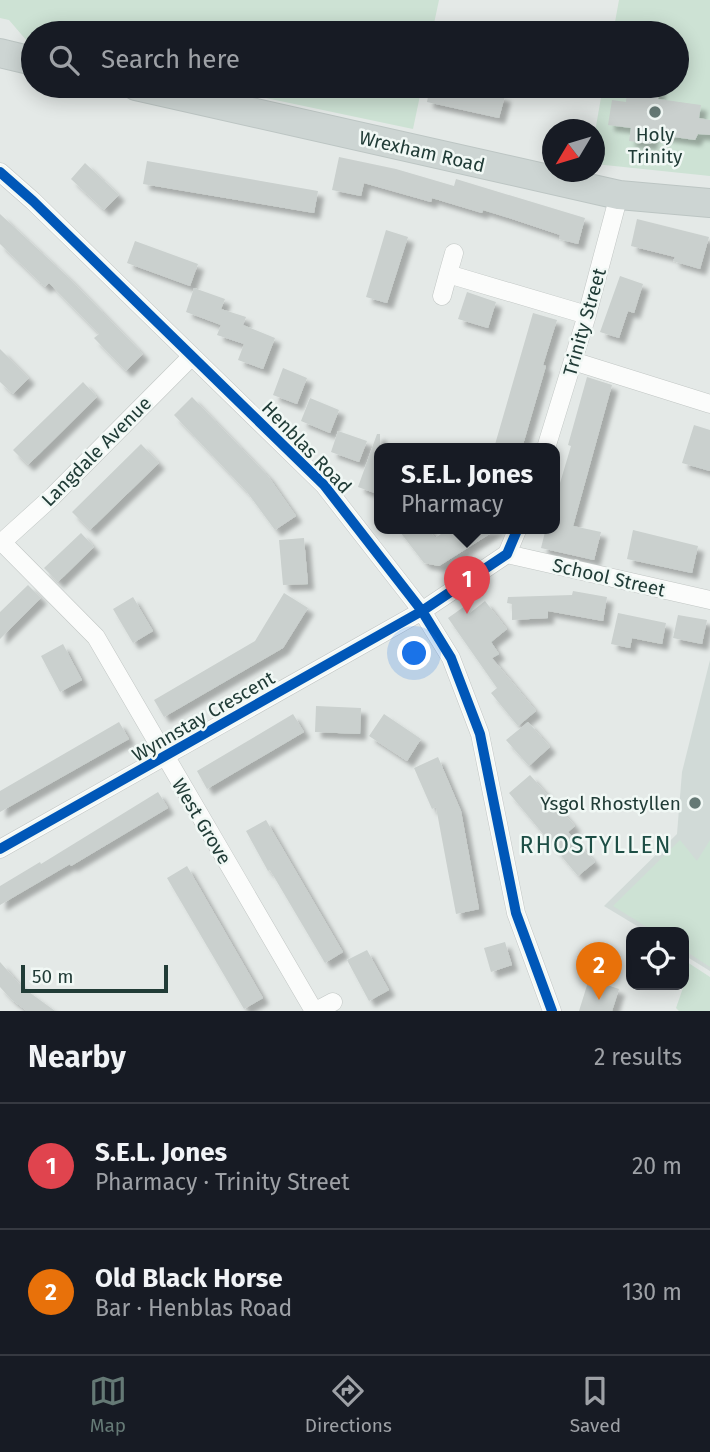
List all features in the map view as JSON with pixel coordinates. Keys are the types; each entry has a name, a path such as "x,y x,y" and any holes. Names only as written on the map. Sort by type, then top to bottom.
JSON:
{"main road":[{"path":"0,53 21,58"},
{"name":"Wrexham Road","path":"189,98 619,195 710,202"}],"street":[{"name":"Henblas Road","path":"0,172 324,485 422,611 451,658 480,734 516,913 552,1011"},
{"name":"Trinity Street","path":"548,443 587,315 619,195"},
{"path":"442,296 454,253"},
{"path":"448,274 587,315"},
{"name":"Langdale Avenue","path":"1,543 53,496 191,357"},
{"path":"573,362 710,404"},
{"path":"422,611 507,554 515,534"},
{"name":"West Grove","path":"1,543 96,637 315,1011 332,1002"},
{"name":"School Street","path":"507,554 710,600"},
{"name":"Wynnstay Crescent","path":"0,849 422,611"}],"shaded area":[{"name":"Ysgol Rhostyllen","path":"710,660 710,971 689,958 689,927 639,927 604,906 677,834 682,772"}],"green space":[{"path":"0,0 439,0 435,21 21,21 21,34 9,20 0,18"},
{"path":"619,0 710,0 710,176 605,165 605,119 597,119 601,98 689,98 689,21 615,21"},
{"path":"266,98 419,98 413,129"},
{"path":"680,840 697,861 710,840 710,967 689,953 689,927 647,927 613,906"},
{"path":"689,963 710,977 710,1011 679,1011 676,1008 682,990 689,990"}],"building":[{"path":"428,98 504,98 499,118 427,102"},
{"name":"Holy Trinity","path":"626,98 658,98 701,105 699,118 710,120 710,135 698,134 695,140 653,134 651,144 629,141 631,128 608,125 612,100 626,102"},
{"path":"339,157 396,169 454,186 456,179 585,218 578,244 559,239 560,235 483,210 482,213 432,198 431,202 364,183 361,196 332,190"},
{"path":"147,161 318,191 314,213 143,184"},
{"path":"85,163 119,195 104,210 71,179"},
{"path":"0,214 69,278 143,354 126,371 94,338 99,334 49,283 45,287 0,244"},
{"path":"637,219 709,237 700,269 673,261 675,257 631,246"},
{"path":"386,230 408,237 387,303 366,297"},
{"path":"135,241 198,264 190,286 127,263"},
{"path":"620,276 643,284 634,313 628,311 619,338 600,332"},
{"path":"194,288 225,299 221,309 246,317 243,325 275,338 263,369 238,360 244,344 217,335 221,325 186,312"},
{"path":"467,292 496,302 488,328 458,319"},
{"path":"533,313 557,320 523,443 495,443"},
{"path":"0,349 29,378 13,394 0,382"},
{"path":"283,368 307,378 297,404 273,395"},
{"path":"587,377 612,385 573,526 601,532 594,560 541,548 544,534 560,534 560,483 571,446 568,445"},
{"path":"83,382 97,397 28,465 13,450"},
{"path":"192,397 268,476 296,516 275,530 247,492 174,415"},
{"path":"310,398 339,410 330,433 301,421"},
{"path":"694,425 710,430 710,471 682,463"},
{"path":"338,431 367,441 359,462 331,452"},
{"path":"377,434 380,434 380,443 374,443 374,493 358,487"},
{"path":"141,444 159,463 90,530 72,512"},
{"path":"633,530 698,546 692,573 627,559"},
{"path":"81,533 94,547 58,582 44,568"},
{"path":"402,534 432,534 435,538 441,534 490,534 439,566 424,563"},
{"path":"304,538 308,584 283,585 279,540"},
{"path":"28,585 41,598 0,639 0,612"},
{"path":"573,591 607,597 603,621 548,611 548,618 512,620 512,604 507,603 508,597 572,595"},
{"path":"284,593 308,608 283,648 164,717 154,700 255,641"},
{"path":"133,597 153,631 133,643 113,609"},
{"path":"485,601 507,629 491,642 499,654 492,658 536,711 518,726 491,693 497,688 448,618 465,606 470,613"},
{"path":"618,613 666,623 662,644 632,638 630,648 611,644"},
{"path":"678,615 707,620 702,644 673,638"},
{"path":"63,644 82,680 60,692 41,656"},
{"path":"316,706 361,708 360,734 315,732"},
{"path":"293,714 304,732 207,789 197,771"},
{"path":"384,714 421,739 407,761 369,736"},
{"path":"119,722 129,739 0,812 0,791"},
{"path":"528,722 550,747 529,766 506,740"},
{"path":"438,757 461,811 479,909 456,914 436,807 432,809 414,768"},
{"path":"530,775 575,826 568,832 595,862 578,876 509,793"},
{"path":"158,792 168,808 0,905 0,886"},
{"path":"266,820 343,952 325,963 246,831"},
{"path":"187,866 263,998 244,1009 167,878"},
{"path":"505,942 512,965 491,972 484,948"},
{"path":"367,950 389,990 369,1001 347,960"},
{"path":"0,962 22,987 55,1011 27,1011 11,999 0,987"},
{"path":"589,979 619,989 612,1011 579,1011"}],"cycle path":[{"path":"0,172 324,485 422,611 451,658 480,734 516,913 552,1011"},
{"path":"0,849 422,611 507,554 515,534"}],"place":[{"name":"Holy Trinity","path":"655,112"},
{"name":"S.E.L. Jones","path":"467,614"},
{"name":"Ysgol Rhostyllen","path":"695,803"},
{"name":"Old Black Horse","path":"599,1000"}],"district":[{"name":"RHOSTYLLEN","path":"596,845"}]}
